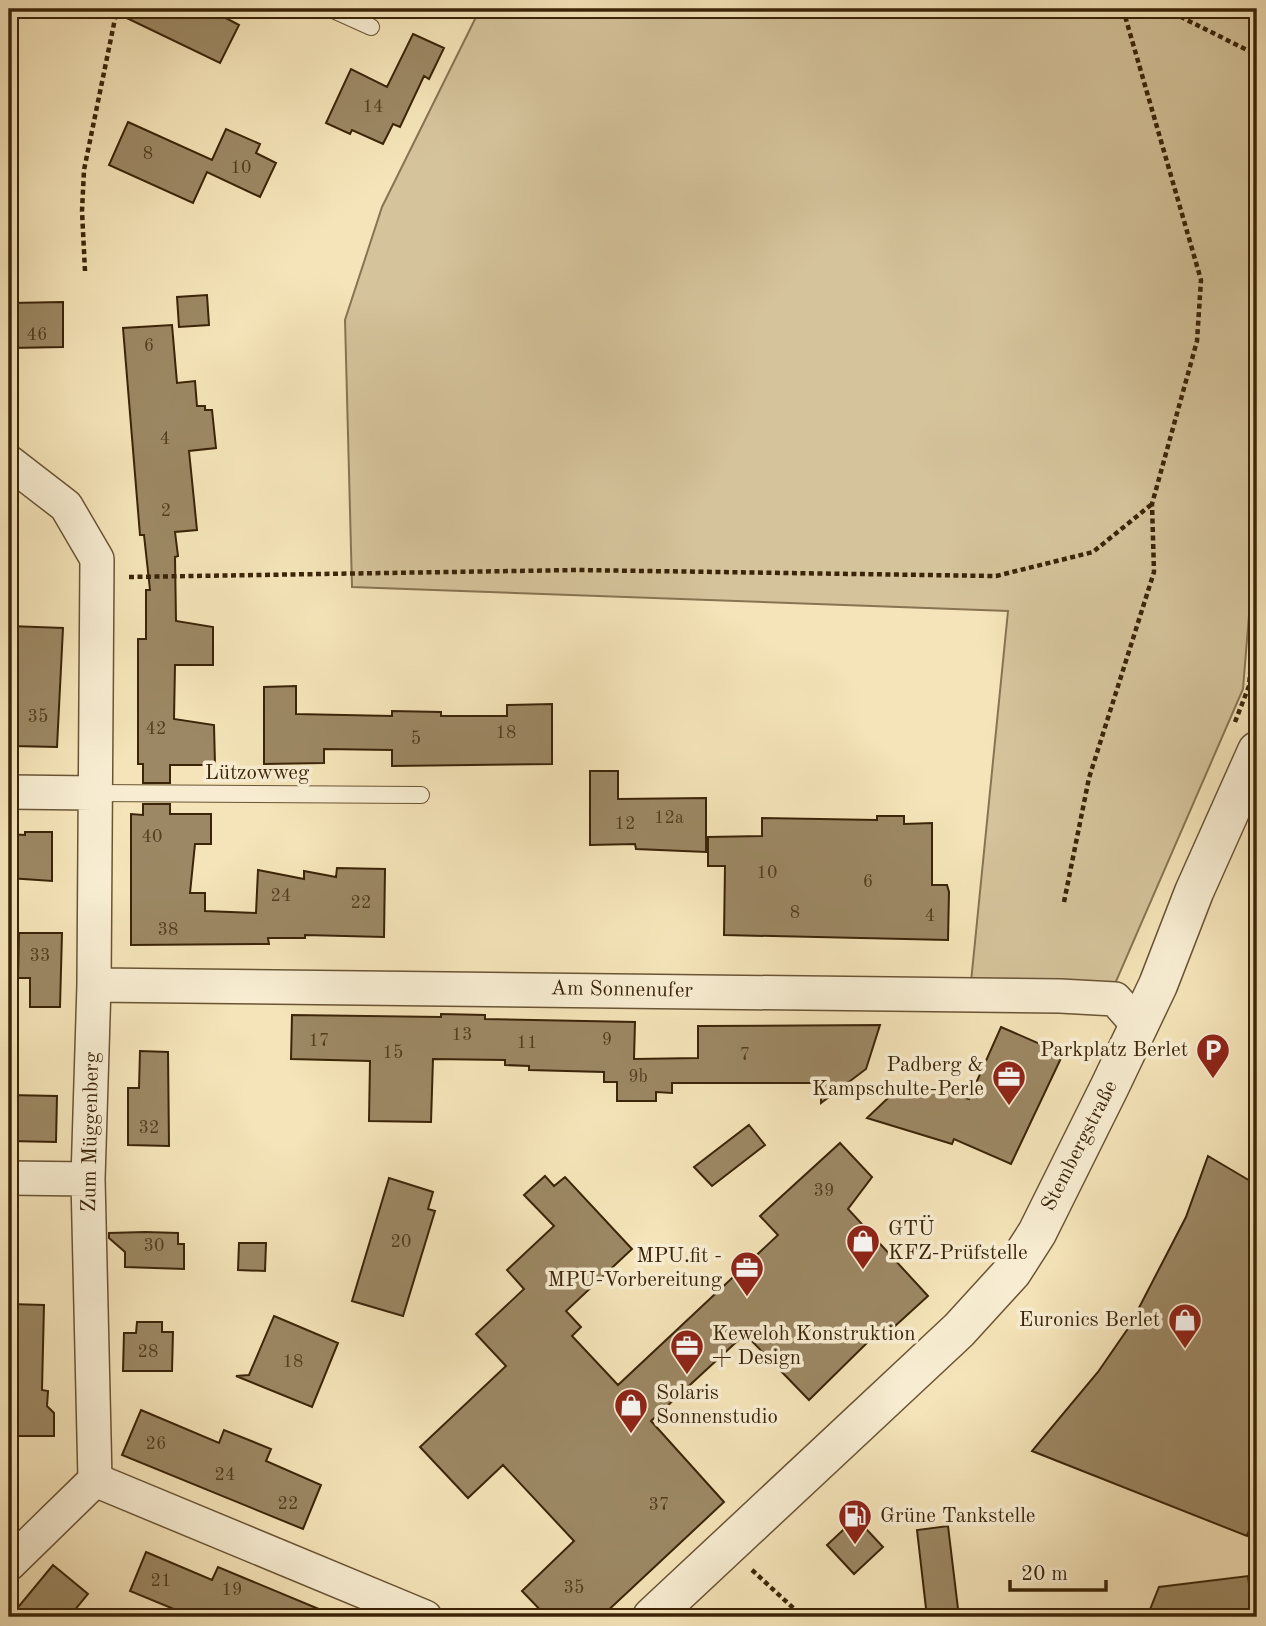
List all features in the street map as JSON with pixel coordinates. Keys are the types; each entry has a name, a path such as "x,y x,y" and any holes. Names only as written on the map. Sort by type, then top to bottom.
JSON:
{"street":[{"name":"Zum Müggenberg","path":"15,466 66,506 97,559 93,793 94,985 88,1180 95,1480"},
{"name":"Stembergstraße","path":"652,1617 942,1346 1012,1272 1043,1220 1139,1026 1257,751"},
{"path":"9,792 93,793"},
{"name":"Am Sonnenufer","path":"94,985 1060,996 1115,999 1139,1026"},
{"path":"9,1178 88,1180"},
{"path":"9,1564 95,1480 425,1617"}],"lane":[{"path":"331,9 371,27"},
{"name":"Lützowweg","path":"93,793 421,795"}],"path":[{"path":"85,271 82,211 84,170 117,9"},
{"path":"1064,902 1088,778 1154,572 1152,504 1197,341 1201,280 1123,9"},
{"path":"1165,9 1257,55"},
{"path":"96,577 350,576 577,570 996,576 1093,552 1152,504"},
{"path":"727,1545 803,1617"}],"shaded area":[{"path":"480,9 1257,9 1257,516 1243,689 1111,993 971,982 1008,611 352,587 345,320 382,207"}],"building":[{"path":"108,9 225,9 222,16 239,25 220,63"},
{"path":"413,34 444,48 429,79 424,76 400,127 393,124 383,144 352,130 350,134 326,123 351,69 387,87"},
{"path":"128,122 212,160 226,129 260,144 256,153 276,163 260,197 207,172 193,203 109,165"},
{"path":"207,295 209,325 179,327 177,297"},
{"path":"63,302 63,347 11,348 10,303"},
{"path":"172,325 177,383 195,381 197,406 212,410 216,448 189,451 197,530 175,532 178,556 175,557 176,621 213,627 213,665 175,665 174,719 214,725 215,765 170,765 170,783 143,783 143,764 138,764 138,639 146,639 146,590 150,590 144,535 140,535 123,328"},
{"path":"9,626 63,628 57,747 13,746 14,696 9,696"},
{"path":"296,686 296,714 392,716 392,711 441,712 441,716 507,716 507,705 552,704 552,764 392,766 392,750 324,749 324,763 264,764 264,687"},
{"path":"590,771 618,771 618,799 706,798 706,852 636,849 635,844 590,845"},
{"path":"143,804 170,804 170,814 211,814 211,844 195,844 190,893 205,893 205,911 256,913 258,870 304,879 304,871 336,877 337,868 385,869 384,937 305,935 305,938 268,938 269,944 131,945 131,814 143,815"},
{"path":"877,816 904,816 904,824 932,823 932,885 947,885 948,940 724,935 725,866 708,866 708,837 762,836 762,818 877,820"},
{"path":"25,832 52,832 52,881 9,878 9,834 25,835"},
{"path":"19,933 62,933 60,1007 30,1007 30,978 18,978"},
{"path":"441,1014 485,1015 485,1019 635,1022 634,1059 698,1058 698,1026 880,1025 866,1069 821,1103 821,1083 672,1083 672,1093 656,1092 656,1101 617,1101 617,1082 604,1082 604,1072 529,1070 529,1066 505,1065 505,1060 433,1059 431,1122 369,1121 370,1061 291,1059 292,1015 441,1017"},
{"path":"1001,1027 1063,1054 1011,1164 954,1139 952,1144 867,1118 907,1080 969,1099"},
{"path":"140,1051 168,1052 169,1146 128,1145 128,1088 139,1088"},
{"path":"9,1095 57,1096 56,1142 9,1141"},
{"path":"749,1125 765,1145 712,1186 694,1167"},
{"path":"840,1143 872,1177 848,1209 928,1296 882,1338 878,1332 809,1400 745,1334 651,1421 724,1502 601,1617 547,1617 522,1591 574,1541 503,1465 468,1498 420,1447 506,1366 476,1334 524,1289 507,1270 554,1226 524,1195 545,1176 554,1186 565,1177 632,1249 566,1311 581,1327 572,1336 618,1385 778,1235 760,1216"},
{"name":"Euronics Berlet","path":"1208,1156 1257,1185 1257,1509 1247,1536 1032,1451 1098,1372 1129,1327 1186,1217"},
{"path":"389,1178 433,1192 428,1209 435,1211 403,1316 352,1301"},
{"path":"109,1233 178,1233 178,1244 184,1244 184,1269 125,1267 125,1252 109,1238"},
{"path":"239,1243 266,1243 265,1271 238,1270"},
{"path":"9,1304 44,1305 42,1390 48,1391 47,1406 54,1413 54,1436 9,1436"},
{"path":"274,1316 338,1343 312,1407 236,1376 249,1375"},
{"path":"137,1322 162,1322 162,1332 173,1332 172,1371 123,1371 124,1333 136,1333"},
{"path":"141,1410 219,1443 224,1430 271,1449 266,1461 321,1485 303,1529 122,1455"},
{"name":"Grüne Tankstelle","path":"856,1518 883,1547 854,1574 827,1545"},
{"path":"948,1526 959,1617 927,1617 917,1530"},
{"path":"146,1552 212,1580 218,1567 338,1617 193,1617 130,1591"},
{"path":"53,1565 88,1594 69,1617 10,1617"},
{"path":"1248,1576 1253,1617 1147,1617 1159,1587"}],"place":[{"name":"Parkplatz Berlet","path":"1213,1080"},
{"name":"Padberg & Kampschulte-Perle","path":"1009,1107"},
{"name":"GTÜ KFZ-Prüfstelle","path":"863,1271"},
{"name":"MPU.fit - MPU-Vorbereitung","path":"747,1298"},
{"name":"Euronics Berlet","path":"1185,1350"},
{"name":"Keweloh Konstruktion + Design","path":"687,1376"},
{"name":"Solaris Sonnenstudio","path":"631,1435"},
{"name":"Grüne Tankstelle","path":"855,1546"}]}
